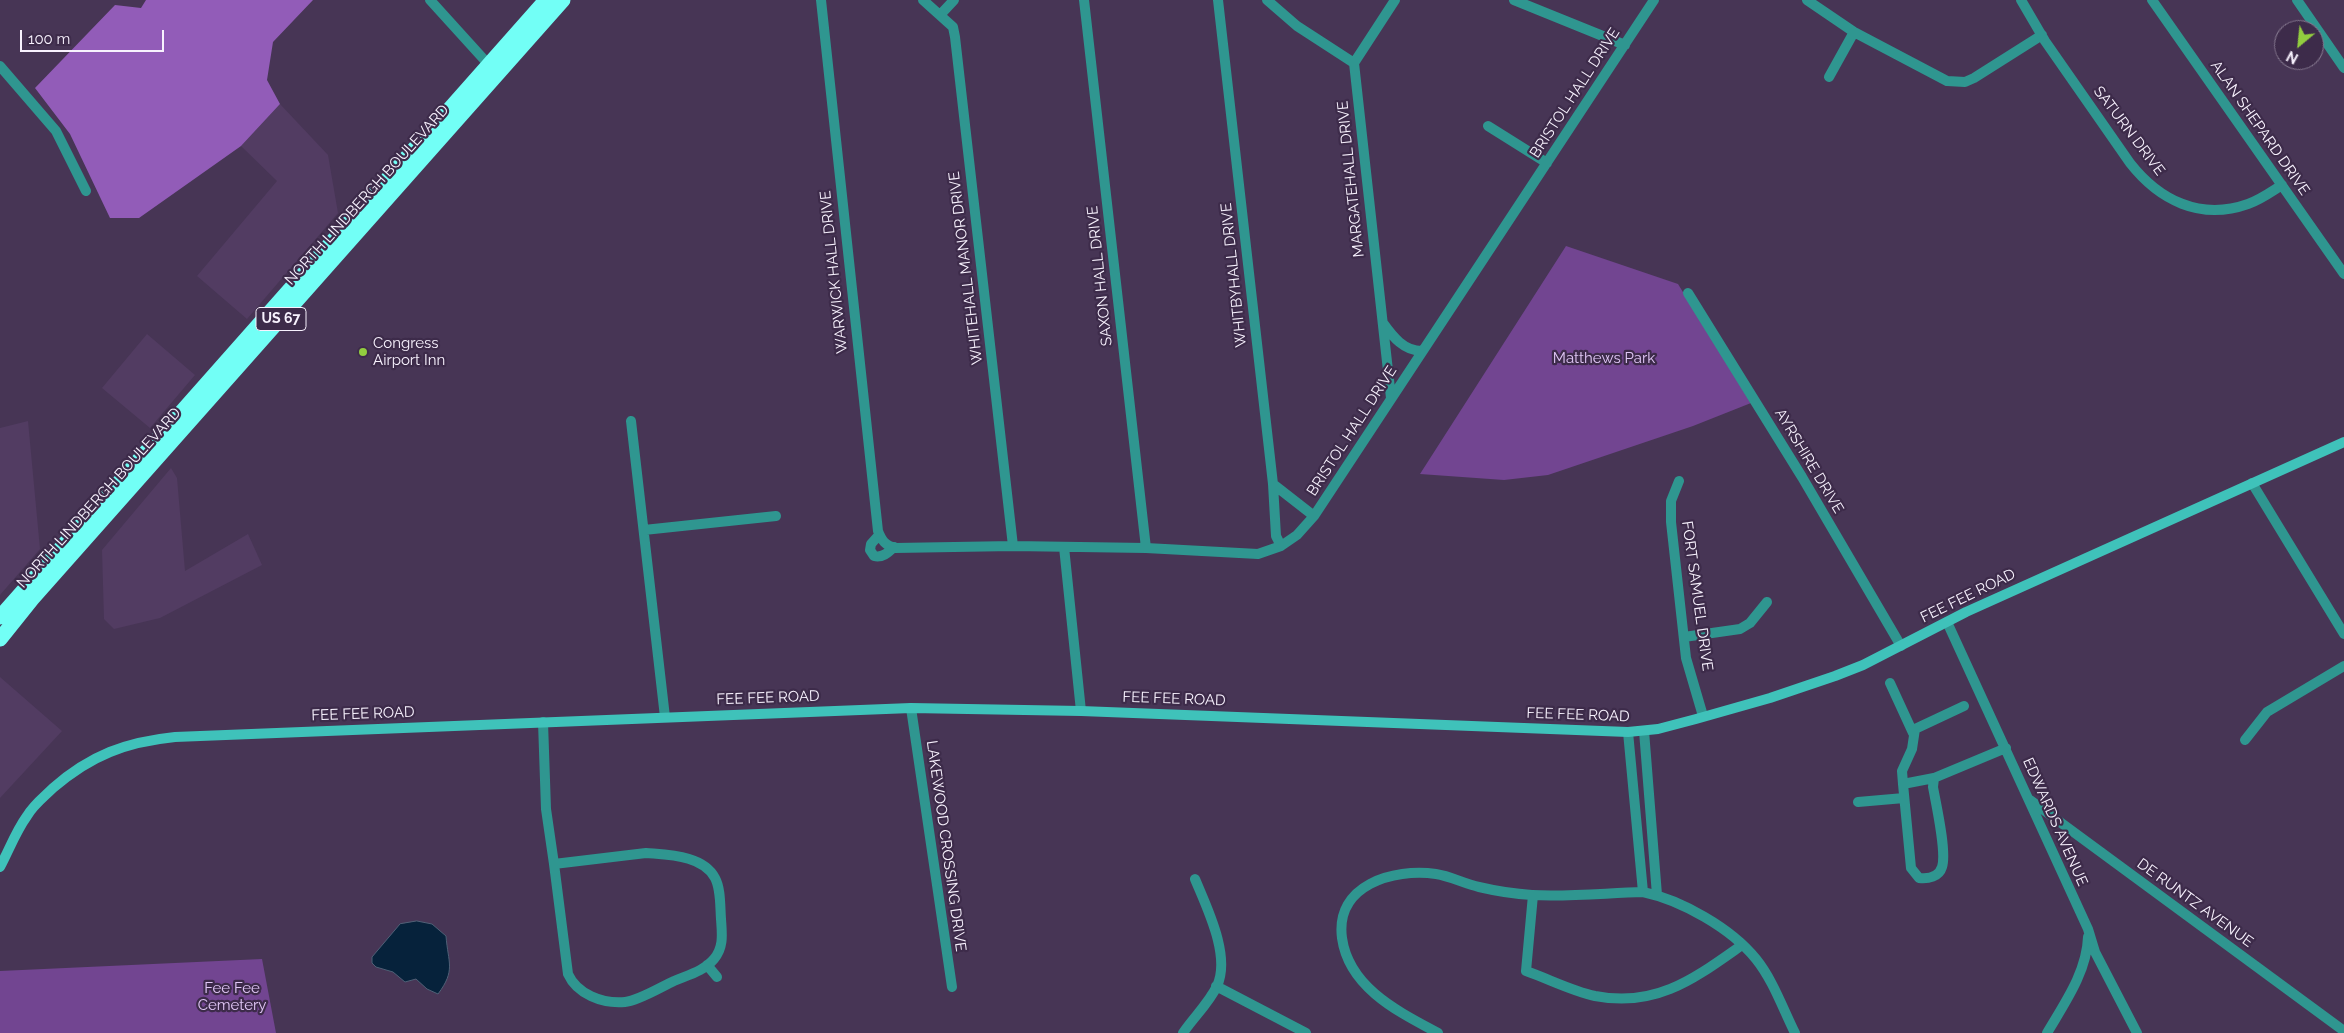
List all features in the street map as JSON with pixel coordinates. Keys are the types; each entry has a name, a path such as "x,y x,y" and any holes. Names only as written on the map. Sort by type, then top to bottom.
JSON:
{"highway":[{"name":"NORTH LINDBERGH BOULEVARD","path":"0,617 546,0"},
{"name":"NORTH LINDBERGH BOULEVARD","path":"0,639 37,594 563,0"}],"street":[{"path":"430,0 488,65"},
{"name":"WARWICK HALL DRIVE","path":"820,0 880,538"},
{"name":"WHITEHALL MANOR DRIVE","path":"923,0 952,27 954,37 1013,546"},
{"path":"940,16 954,0"},
{"name":"SAXON HALL DRIVE","path":"1084,0 1146,548"},
{"name":"WHITBYHALL DRIVE","path":"1218,0 1273,484 1276,536 1281,546"},
{"path":"1267,0 1298,26 1354,63 1395,0"},
{"path":"1514,0 1625,45"},
{"name":"BRISTOL HALL DRIVE","path":"880,538 871,544 870,550 874,556 879,557 887,554 894,547 1146,548 1258,554 1281,546 1297,534 1314,516 1654,0"},
{"path":"1807,0 1854,32 1926,72 1947,81 1965,82 1974,78 2042,35"},
{"name":"SATURN DRIVE","path":"2021,0 2042,35 2130,163 2145,181 2157,191 2192,207 2216,210 2248,204 2282,185"},
{"name":"ALAN SHEPARD DRIVE","path":"2152,0 2344,274"},
{"path":"2297,0 2344,68"},
{"path":"1829,77 1854,32"},
{"name":"MARGATEHALL DRIVE","path":"1354,63 1391,398"},
{"path":"0,66 56,130 86,191"},
{"path":"1488,126 1547,163"},
{"name":"AYRSHIRE DRIVE","path":"1688,293 1802,478 1900,646"},
{"path":"1382,322 1400,343 1413,350 1422,351"},
{"path":"631,421 665,717"},
{"name":"FEE FEE ROAD","path":"0,867 26,816 35,804 74,770 105,753 132,744 175,737 911,708 1081,711 1628,732 1644,731 1770,698 1835,676 1947,622 2344,442"},
{"name":"FORT SAMUEL DRIVE","path":"1680,481 1674,493 1670,510 1686,658 1702,716"},
{"path":"2252,483 2344,634"},
{"path":"1273,484 1314,516"},
{"path":"644,530 776,516"},
{"path":"880,538 894,547"},
{"path":"1064,547 1081,711"},
{"path":"1684,637 1740,629 1750,623 1767,602"},
{"name":"EDWARDS AVENUE","path":"1947,622 2088,929 2095,952 2136,1033"},
{"path":"2245,740 2251,729 2267,712 2344,666"},
{"path":"1890,683 1914,733"},
{"path":"1934,778 1943,857 1940,870 1932,877 1919,878 1911,868 1902,771 1912,749 1914,733 1917,727 1964,706"},
{"name":"LAKEWOOD CROSSING DRIVE","path":"911,708 952,988"},
{"path":"543,722 546,809 568,974 572,983 580,991 602,999 627,1002 707,965 715,958 723,940 718,888 715,878 702,865 680,857 646,853 554,864"},
{"path":"1644,731 1657,895"},
{"path":"1628,732 1642,892"},
{"path":"1903,784 1934,778 2006,748"},
{"path":"1858,802 1904,798"},
{"name":"DE RUNTZ AVENUE","path":"2029,800 2344,1032"},
{"path":"1438,1033 1393,1009 1372,992 1356,974 1346,955 1342,938 1342,924 1347,905 1359,890 1381,879 1400,875 1436,874 1479,887 1533,895 1642,892 1657,895 1722,928 1742,945 1756,960 1795,1033"},
{"path":"1183,1033 1216,986 1221,960 1218,939 1195,879"},
{"path":"1533,895 1526,971 1594,995 1619,999 1657,994 1676,988 1742,945"},
{"path":"2048,1033 2079,977 2088,949 2088,929"},
{"path":"707,965 717,977"},
{"path":"1216,986 1306,1033"}],"shaded area":[{"path":"146,0 313,0 273,42 267,80 280,104 241,146 139,218 110,218 70,134 35,88 115,5 141,8"},
{"path":"280,104 328,155 338,213 247,319 197,276 277,181 241,146"},
{"path":"147,334 195,375 150,428 102,388"},
{"path":"28,421 40,549 0,595 0,428"},
{"path":"171,468 177,478 185,571 248,534 262,565 160,618 114,629 104,619 102,550"},
{"path":"0,677 62,731 0,798"}],"green space":[{"name":"Matthews Park","path":"1566,246 1678,284 1751,403 1693,426 1548,475 1504,480 1420,474"},
{"name":"Fee Fee Cemetery","path":"262,959 276,1033 0,1033 0,971"}],"water":[{"path":"417,921 432,924 446,936 449,972 444,986 438,994 427,989 416,979 405,982 393,972 376,967 372,963 372,957 400,924"}],"place":[{"name":"Congress Airport Inn","path":"363,352"}]}
